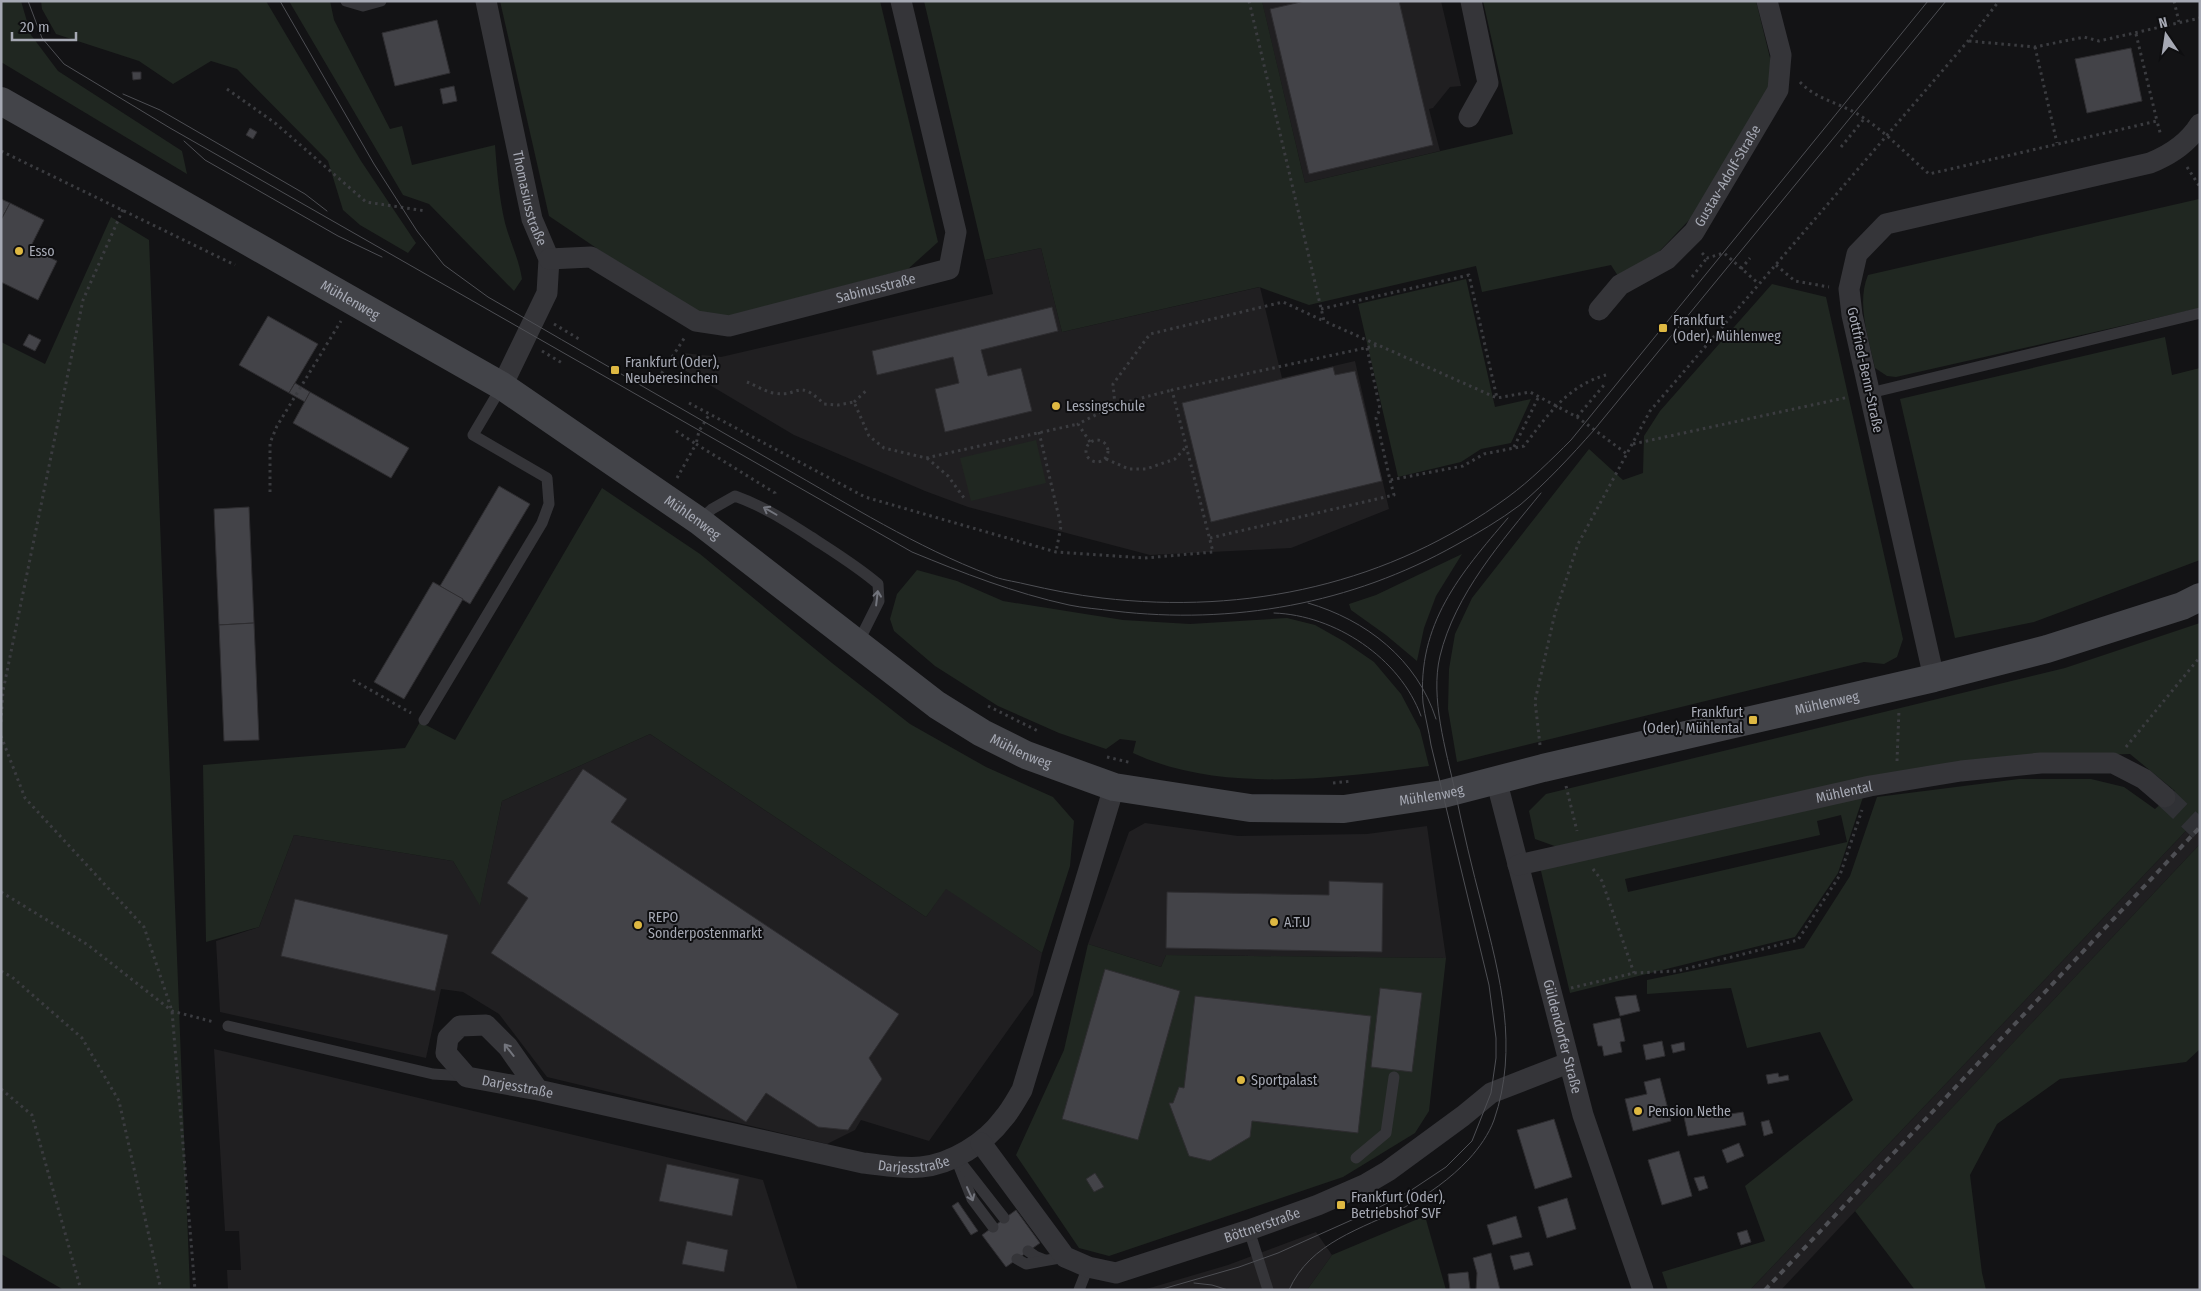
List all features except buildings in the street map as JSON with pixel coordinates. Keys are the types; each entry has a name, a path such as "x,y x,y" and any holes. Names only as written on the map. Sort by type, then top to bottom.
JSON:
{"street":[{"name":"Thomasiusstraße","path":"486,1 532,219 549,259 547,293 502,386"},
{"name":"Sabinusstraße","path":"549,259 591,257 696,321 729,326 948,269 956,232 902,1"},
{"path":"1469,117 1488,83 1471,1"},
{"name":"Gustav-Adolf-Straße","path":"1599,310 1620,285 1668,259 1694,232 1778,90 1781,55 1767,1"},
{"name":"Mühlenweg","path":"1,100 502,386 699,522 858,642 937,705 982,733 1026,755 1114,787 1250,808 1344,809 1443,794 1934,678 2047,649 2182,606 2200,597"},
{"name":"Gottfried-Benn-Straße","path":"1934,678 1852,315 1849,289 1857,254 1886,224 2150,163 2166,157 2196,131 2200,124"},
{"name":"Mühlental","path":"1518,865 1870,786 1961,771 2041,763 2113,763 2144,779 2165,797"},
{"name":"Güldendorfer Straße","path":"1496,780 1568,1063 1583,1115 1643,1290"},
{"name":"Darjesstraße","path":"467,1077 538,1090 896,1168 923,1167 955,1156 981,1143 1004,1119 1022,1090 1114,787"},
{"path":"467,1077 446,1053 448,1038 460,1026 486,1025 508,1047 538,1090"},
{"name":"Böttnerstraße","path":"1055,1258 1116,1273 1249,1230 1318,1205 1366,1184 1410,1154 1491,1093 1568,1063"},
{"path":"981,1143 1055,1258"}],"lane":[{"path":"346,1 363,6 381,1"},
{"path":"1870,393 2200,313"},
{"path":"424,720 542,523 549,504 547,478 473,435 502,386"},
{"path":"699,522 712,509 735,496 758,504 856,566 878,584 879,601 858,642"},
{"path":"228,1026 433,1074 467,1077"},
{"path":"1356,1158 1386,1133 1394,1077"},
{"path":"955,1156 1004,1218"},
{"path":"955,1156 972,1199 993,1227"},
{"path":"1249,1230 1268,1290"},
{"path":"1028,1251 1035,1256 1055,1258"},
{"path":"1017,1259 1026,1264 1055,1258"},
{"path":"1079,1290 1088,1267"}],"path":[{"path":"1249,1 1324,321"},
{"path":"1541,753 1535,701 1555,613 1578,544 1650,412 1968,41 1999,1"},
{"path":"2174,1 2179,22"},
{"path":"1968,41 2035,47 2084,37 2099,42 2200,18"},
{"path":"2136,34 2166,157"},
{"path":"2035,47 2057,143"},
{"path":"1781,55 1802,84 1825,100 1854,112 1886,136 1929,174 2157,121"},
{"path":"227,89 275,123 366,202 426,211"},
{"path":"1841,147 1864,120"},
{"path":"1,722 3,691 83,300 123,209"},
{"path":"1686,240 1707,258"},
{"path":"1692,277 1707,258 1724,253 1759,284"},
{"path":"1741,269 1750,258"},
{"path":"1776,265 1795,281 1816,286 1849,289"},
{"path":"1321,309 1469,275 1497,398"},
{"path":"1115,405 1113,384 1150,334 1283,302 1497,398 1530,392 1556,404 1627,454"},
{"path":"538,314 579,339"},
{"path":"270,492 270,442 277,426 342,319"},
{"path":"658,378 696,321"},
{"path":"926,458 1078,424 1115,405 1172,390 1378,345"},
{"path":"1210,538 1394,496 1376,418 1380,409 1367,348"},
{"path":"1390,480 1463,466 1484,454 1524,446 1556,404 1580,387 1606,375"},
{"path":"747,382 772,393 784,394 804,389 812,392 824,404 838,405 854,402 868,389"},
{"path":"1576,417 1604,384"},
{"path":"689,403 866,497 1056,552 1145,558 1213,552 1172,390"},
{"path":"1632,444 1870,393"},
{"path":"1514,447 1538,396"},
{"path":"854,402 869,436 884,448 926,458 948,476 964,498"},
{"path":"674,483 696,444 699,431 709,415"},
{"path":"1078,424 1090,442"},
{"path":"676,431 775,493 775,514"},
{"path":"1039,432 1061,526 1056,552"},
{"path":"1097,439 1104,441 1108,446 1109,454 1106,459 1099,463 1092,462 1088,458 1086,447 1090,442 1097,439"},
{"path":"1106,459 1129,469 1146,469 1176,459 1187,447"},
{"path":"2113,763 2200,657"},
{"path":"353,680 424,720"},
{"path":"1897,782 1899,702"},
{"path":"1,736 25,798 144,927 172,1011 195,1290"},
{"path":"1550,993 1634,973 1677,971 1798,940 1840,875 1870,786"},
{"path":"1,892 88,945 172,1011 228,1026"},
{"path":"1,972 12,977 82,1038 118,1101 162,1290"},
{"path":"1,1089 32,1115 81,1290"}],"shaded area":[{"path":"1,1 21,1 31,35 58,71 182,151 187,174 1,62"},
{"path":"41,1 266,1 361,161 416,243 408,253 360,225 343,210 328,161 237,69 211,61 173,84 139,61 56,34 42,9"},
{"path":"289,1 330,1 334,20 390,129 402,126 412,165 495,145 498,184 503,213 522,279 514,291 429,204 403,195"},
{"path":"500,1 880,1 938,242 908,269 729,316 702,313 660,291 549,216"},
{"path":"924,1 1262,1 1305,183 1513,134 1483,1 1756,1 1773,70 1771,86 1691,218 1654,257 1618,276 1611,265 1482,292 1476,266 1309,305 1259,287 1062,332 1041,248 985,260"},
{"path":"1441,1 1461,86 1450,87 1433,108 1429,109 1440,151 1305,183 1262,2"},
{"path":"2199,199 2200,308 1896,377 1887,376 1875,368 1863,310 1863,298 1868,275"},
{"path":"111,217 149,240 190,1290 64,1290 1,1254 1,342 45,364"},
{"name":"Lessingschule","path":"1041,248 1062,332 1260,287 1282,378 1355,361 1389,509 1291,548 1150,555 968,507 925,491 794,435 676,365 683,353 721,357 993,294 985,260"},
{"path":"1466,279 1495,407 1531,399 1511,443 1481,449 1461,462 1398,477 1358,304"},
{"path":"1772,284 1826,297 1903,639 1897,657 1884,664 1864,662 1457,762 1448,709 1449,669 1455,634 1472,598 1589,449 1623,480 1643,473 1644,436 1660,411"},
{"path":"2165,337 2172,375 2200,368 2200,560 2034,622 1955,638 1900,399"},
{"path":"1036,440 1046,483 971,501 960,458"},
{"path":"602,488 700,554 832,663 910,724 986,767 1053,797 1074,821 1070,866 1042,953 946,889 926,917 650,734 502,801 480,906 453,861 294,835 259,927 206,942 203,765 405,748 420,722 455,740"},
{"path":"1462,554 1436,596 1424,628 1417,661 1386,635 1351,610 1349,604 1376,595"},
{"path":"917,570 957,581 1003,601 1123,620 1190,624 1287,618 1315,625 1345,642 1374,662 1401,694 1420,730 1429,766 1317,778 1241,778 1203,774 1167,766 1133,753 1136,741 1120,739 1106,749 1059,733 998,706 935,666 894,631 890,619 897,594"},
{"path":"2200,623 2200,816 1750,1290 1668,1290 1662,1272 1765,1241 1745,1186 1853,1100 1820,1032 1747,1048 1731,988 1647,994 1647,980 1804,948 1850,876 1877,797 2019,779 2091,779 2124,787 2155,809 2175,791 2130,754 2039,757 1563,849 1535,839 1529,811 1546,794 2065,668"},
{"path":"650,734 926,917 946,888 1042,953 1033,995 929,1141 861,1120 855,1130 827,1144 547,1077 499,1014 463,992 441,989 426,1058 220,1012 216,941 259,927 294,835 453,861 480,905 502,801"},
{"path":"1864,794 1838,873 1795,937 1570,993 1540,867","holes":["1841,815 1847,842 1628,892 1625,879 1820,835 1817,821"]},
{"path":"2200,816 2200,844 1781,1290 1750,1290"},
{"path":"1145,823 1238,836 1367,834 1427,826 1446,958 1166,955 1161,967 1088,944 1129,832"},
{"path":"2200,844 2200,1049 2186,1062 2060,1079 1997,1124 1970,1175 1982,1273 1986,1290 1915,1290 1855,1211"},
{"name":"Sportpalast","path":"1088,944 1161,967 1166,955 1446,958 1429,1111 1415,1133 1343,1177 1109,1256 1079,1248 1016,1155 1064,1050"},
{"path":"214,1049 763,1180 798,1290 228,1290 227,1270 241,1270 239,1231 225,1231"},
{"path":"1425,1216 1446,1290 1307,1290 1332,1255"},
{"path":"1316,1232 1332,1255 1307,1290 1143,1290 1228,1265"}],"tunnel":[{"path":"2165,797 2200,830"}],"tram line":[{"path":"28,1 42,38 64,64 170,128 912,552 970,575 1049,600 1085,608 1159,615 1247,612 1333,596 1375,582 1416,565 1489,526 1520,505 1558,469 1594,430 1946,1"},
{"path":"280,1 374,164 417,231 444,265 488,297 858,510 936,552 998,578 1102,598 1156,602 1210,602 1263,596 1315,586 1366,572 1415,552 1463,527 1508,497 1541,470 1571,440 1928,1"},
{"path":"123,94 160,110 305,194 327,211"},
{"path":"184,141 205,160 338,236 382,257"},
{"path":"1289,1290 1298,1274 1324,1248 1355,1230 1405,1207 1447,1180 1469,1159 1487,1136 1494,1120 1505,1066 1504,1012 1495,959 1440,724 1437,672 1447,633 1468,590 1496,549 1541,493"},
{"path":"1159,1290 1239,1267 1278,1253 1374,1210 1410,1191 1446,1167 1472,1141 1491,1093 1496,1058 1496,1038 1489,985 1431,745 1423,703 1423,675 1427,649 1445,602 1458,580 1508,518"},
{"path":"1308,603 1350,620 1369,631 1387,645 1416,678 1427,697 1436,719"},
{"path":"1274,613 1320,622 1342,631 1362,644 1381,658 1398,676 1411,695 1421,716"},
{"path":"1194,1283 1212,1285 1228,1290"}],"railway":[{"path":"1765,1290 2200,827"}],"place":[{"name":"Esso","path":"19,251"},
{"name":"Frankfurt (Oder), Mühlenweg","path":"1663,328"},
{"name":"Frankfurt (Oder), Neuberesinchen","path":"615,370"},
{"name":"Lessingschule","path":"1056,406"},
{"name":"Frankfurt (Oder), Mühlental","path":"1753,720"},
{"name":"A.T.U","path":"1274,922"},
{"name":"REPO Sonderpostenmarkt","path":"638,925"},
{"name":"Sportpalast","path":"1241,1080"},
{"name":"Pension Nethe","path":"1638,1111"},
{"name":"Frankfurt (Oder), Betriebshof SVF","path":"1341,1205"}]}
